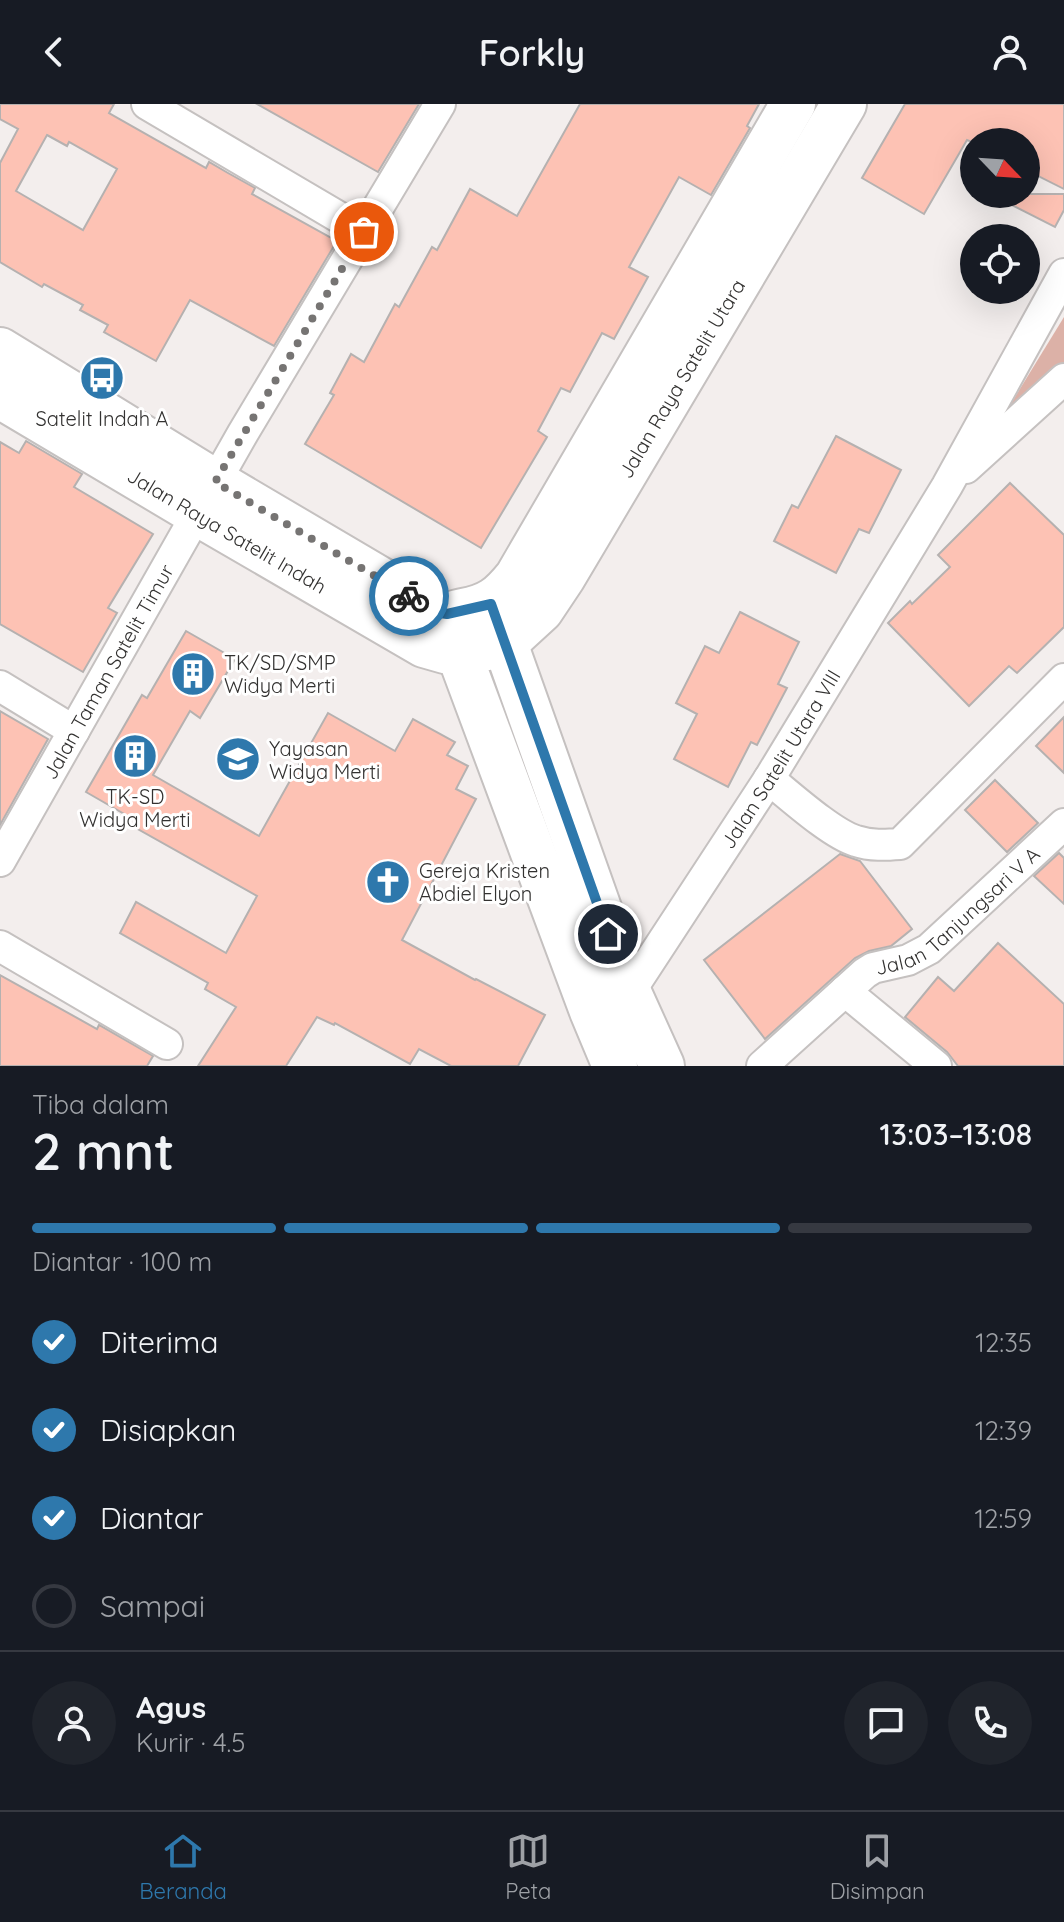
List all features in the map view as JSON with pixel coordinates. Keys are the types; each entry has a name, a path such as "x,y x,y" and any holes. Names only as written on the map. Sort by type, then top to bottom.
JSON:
{"street":[{"name":"Jalan Taman Satelit Timur","path":"0,861 206,498 440,104"},
{"name":"Jalan Raya Satelit Utara","path":"498,624 506,591 793,104"},
{"name":"Jalan Raya Satelit Utara","path":"498,624 541,610 563,577 844,104"},
{"path":"151,105 364,232"},
{"name":"Jalan Satelit Utara VIII","path":"610,1002 769,779 947,486 1064,274"},
{"name":"Jalan Raya Satelit Indah","path":"0,350 206,498 424,645 445,651 453,633 488,648 498,624"},
{"name":"Jalan Satelit Utara VIII","path":"947,486 1064,379"},
{"name":"Jalan Raya Satelit Indah","path":"0,396 206,498"},
{"path":"498,624 610,1002 607,1063"},
{"path":"453,633 610,1002 662,1066"},
{"path":"769,779 841,835 870,844 900,844 1064,679"},
{"path":"0,686 74,731"},
{"name":"Jalan Tanjungsari V A","path":"762,1066 865,973 873,968 908,960 929,949 1064,824"},
{"path":"0,946 167,1044"},
{"path":"845,991 936,1066"}],"shaded area":[{"path":"1064,317 1064,366 994,431"}],"building":[{"path":"0,104 114,104 109,113 206,168 209,162 255,188 252,194 337,241 274,346 190,300 156,361 104,332 108,325 80,310 83,305 44,284 42,287 0,262 0,163 18,129 0,119","holes":["47,135 67,146 69,142 117,169 83,230 16,191"]},
{"path":"257,104 419,104 378,172"},
{"path":"580,104 759,104 747,126 750,128 711,195 679,177 629,267 648,277 614,339 602,333 570,392 561,388 538,431 547,437 481,548 305,444 334,395 330,393 351,354 364,362 395,304 399,307 432,247 437,250 470,189 517,216"},
{"path":"905,104 1064,104 1064,189 1040,177 1040,128 960,128 960,152 924,214 862,178"},
{"path":"1040,194 1064,194 1064,210 1055,227 1018,208 1040,208"},
{"path":"836,436 901,470 869,533 859,529 836,573 774,541 792,505 798,508"},
{"path":"26,441 82,474 74,487 153,534 108,608 117,613 83,672 0,624 0,442 19,453"},
{"path":"1010,483 1064,535 1064,627 1017,673 1009,666 969,706 888,623 950,567 938,555"},
{"path":"740,612 799,642 778,684 787,688 757,745 751,742 728,787 674,759 697,714 676,703 705,646 719,653"},
{"path":"186,631 235,659 200,718 190,711 153,775 259,836 328,713 395,751 413,719 455,742 447,755 468,766 456,789 476,799 402,940 545,1015 518,1066 451,1066 419,1049 410,1064 335,1023 317,1017 286,1066 198,1066 236,1007 205,989 208,983 120,933 136,902 226,953 257,896 136,828 138,822 86,792 142,695 147,698"},
{"path":"0,711 48,739 0,825"},
{"path":"1064,717 1064,773 1036,746"},
{"path":"995,780 1038,823 1007,852 965,810"},
{"path":"1059,853 1064,858 1064,904 1034,876"},
{"path":"840,854 860,861 912,929 891,946 855,958 765,1039 704,960"},
{"path":"998,943 1064,1004 1064,1066 958,1066 947,1052 905,1017 938,977 954,991"},
{"path":"0,975 153,1056 147,1066 0,1066"}],"way so far":[{"path":"364,232 215,482 409,596"}],"place":[{"name":"Satelit Indah A","path":"102,378"},
{"name":"TK/SD/SMP Widya Merti","path":"193,674"},
{"name":"TK-SD Widya Merti","path":"135,756"},
{"name":"Yayasan Widya Merti","path":"238,759"},
{"name":"Gereja Kristen Abdiel Elyon","path":"388,882"}],"route":[{"path":"409,596 447,614 491,604 608,934"}]}
